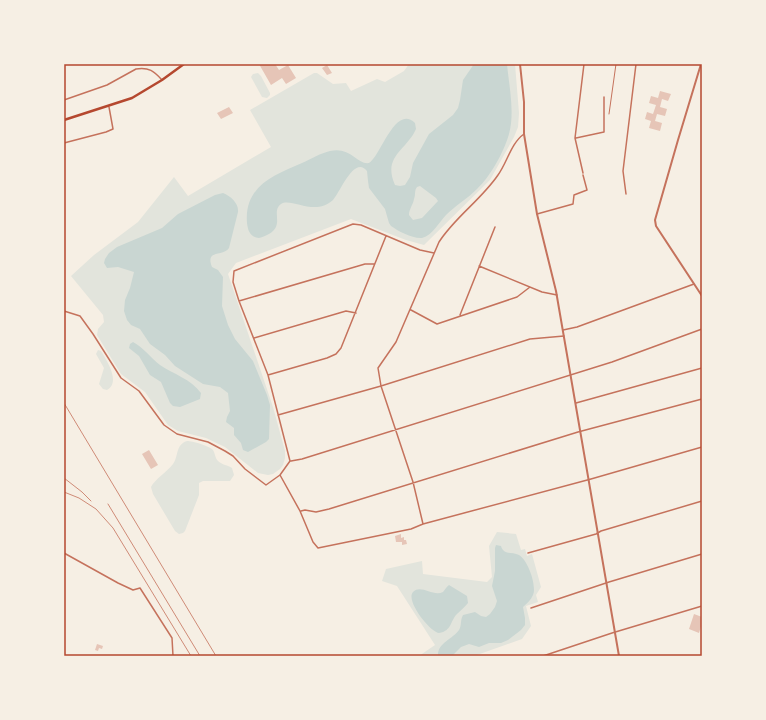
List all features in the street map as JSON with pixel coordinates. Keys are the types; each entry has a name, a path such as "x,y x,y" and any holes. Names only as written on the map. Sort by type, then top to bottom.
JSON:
{"main road":[{"path":"64,120 109,107 138,96 184,64"}],"street":[{"path":"520,64 524,102 524,134 537,214 557,295 620,656"},
{"path":"537,214 573,204 574,195 587,190 575,138 584,64"},
{"path":"626,194 623,171 636,64"},
{"path":"701,64 655,220 656,226 702,296"},
{"path":"64,100 107,85 140,68 155,71 162,80"},
{"path":"575,138 604,132 604,97"},
{"path":"64,143 113,129 109,107"},
{"path":"423,524 413,482 381,386 378,368 396,342 434,253 446,230 490,186 499,174 518,140 524,134"},
{"path":"290,461 268,375 239,301 234,282 234,271 353,224 361,225 420,250 434,253"},
{"path":"460,315 495,226"},
{"path":"268,375 336,354 341,348 356,313 386,236"},
{"path":"239,301 365,264 374,264"},
{"path":"479,266 542,292 557,295"},
{"path":"563,330 577,327 694,284"},
{"path":"410,309 437,324 517,297 530,287"},
{"path":"64,311 80,316 121,378 139,391 168,430 177,434 208,442 225,450 245,469 266,485 280,475 290,461 302,459 612,362 702,329"},
{"path":"254,338 346,311 356,313"},
{"path":"278,415 381,386 530,338 564,336"},
{"path":"576,403 702,368"},
{"path":"300,511 305,510 316,512 329,509 413,482 581,432 702,399"},
{"path":"280,475 300,511 312,542 318,548 411,530 423,524 702,447"},
{"path":"528,553 702,501"},
{"path":"64,553 133,590 140,588 172,638 174,656"},
{"path":"531,608 702,554"},
{"path":"543,656 615,632 702,606"}],"lane":[{"path":"609,114 616,64"}],"shaded area":[{"path":"409,64 515,64 519,113 518,127 490,180 424,245 406,240 351,219 236,263 228,274 273,407 285,451 285,458 280,469 273,474 268,475 258,473 225,447 206,438 178,431 168,425 145,392 121,374 97,335 98,329 104,322 103,315 71,276 94,255 138,222 174,177 188,196 271,147 250,110 314,73 317,73 333,84 346,83 351,91 377,79 385,82 404,71"},
{"path":"474,64 507,64 512,108 511,126 507,141 487,178 473,193 446,215 436,228 429,234 422,238 418,238 410,236 391,226 385,209 369,188 367,171 362,167 352,171 333,200 326,205 311,207 291,203 281,204 278,208 277,221 274,230 259,238 250,233 247,223 247,210 250,200 263,184 281,172 330,151 343,151 365,163 369,163 374,158 395,125 401,120 408,119 415,123 416,129 397,154 392,167 392,175 395,185 405,185 410,177 413,163 429,134 453,115 458,108 463,80","holes":["420,186 438,201 422,218 413,220 409,215 417,187"]},
{"path":"258,73 270,93 267,98 262,97 251,77 253,74"},
{"path":"223,193 234,201 238,212 229,248 226,251 213,255 210,261 212,267 218,270 223,277 222,306 228,325 235,339 253,361 270,405 269,439 248,452 243,450 241,443 234,435 234,428 226,422 230,411 228,393 220,387 203,384 175,366 165,355 150,344 140,329 131,325 127,320 124,311 125,300 134,272 118,267 107,268 104,263 109,253 117,247 162,228 178,214 215,195"},
{"path":"133,342 160,365 182,377 197,388 201,393 200,399 180,407 173,406 170,403 161,382 150,375 139,356 129,348 130,344"},
{"path":"98,350 101,351 112,371 113,382 107,390 103,389 99,384 104,368 96,354"},
{"path":"187,441 211,448 214,451 218,461 232,468 234,475 230,481 203,481 199,483 199,495 185,531 179,534 175,531 153,494 151,487 155,481 173,464 179,448"},
{"path":"497,532 516,534 521,550 525,549 527,556 532,554 541,587 536,595 538,602 526,606 531,626 522,639 474,656 419,656 435,645 397,586 382,581 386,569 422,561 423,574 487,582 492,577 489,546"},
{"path":"496,545 501,546 506,552 519,555 526,562 531,574 534,591 531,598 523,607 525,625 508,640 501,643 489,643 479,647 469,644 461,647 452,656 438,656 438,652 443,644 459,630 463,615 475,612 486,617 495,607 497,601 492,586 495,571"},
{"path":"449,585 467,596 468,603 455,617 449,628 443,632 435,632 420,616 411,596 413,592 420,589 435,593 443,592"}],"building":[{"path":"259,64 275,64 279,70 288,65 296,78 286,84 282,78 271,85"},
{"path":"327,65 332,73 327,75 322,68"},
{"path":"660,91 671,94 668,101 662,99 660,107 667,109 665,116 657,114 655,121 662,123 660,131 649,128 651,121 645,119 647,112 653,114 656,105 649,103 651,96 658,98"},
{"path":"229,107 233,113 221,119 217,113"},
{"path":"149,450 158,465 151,469 142,454"},
{"path":"401,534 401,538 404,537 407,544 402,545 402,542 396,542 395,536"},
{"path":"694,614 702,617 699,633 689,629"},
{"path":"97,644 103,646 102,649 99,648 98,651 95,650"}],"railway":[{"path":"64,403 216,656"},
{"path":"64,478 91,501"},
{"path":"64,492 79,498 96,509 113,528 191,656"},
{"path":"108,504 200,656"}]}
